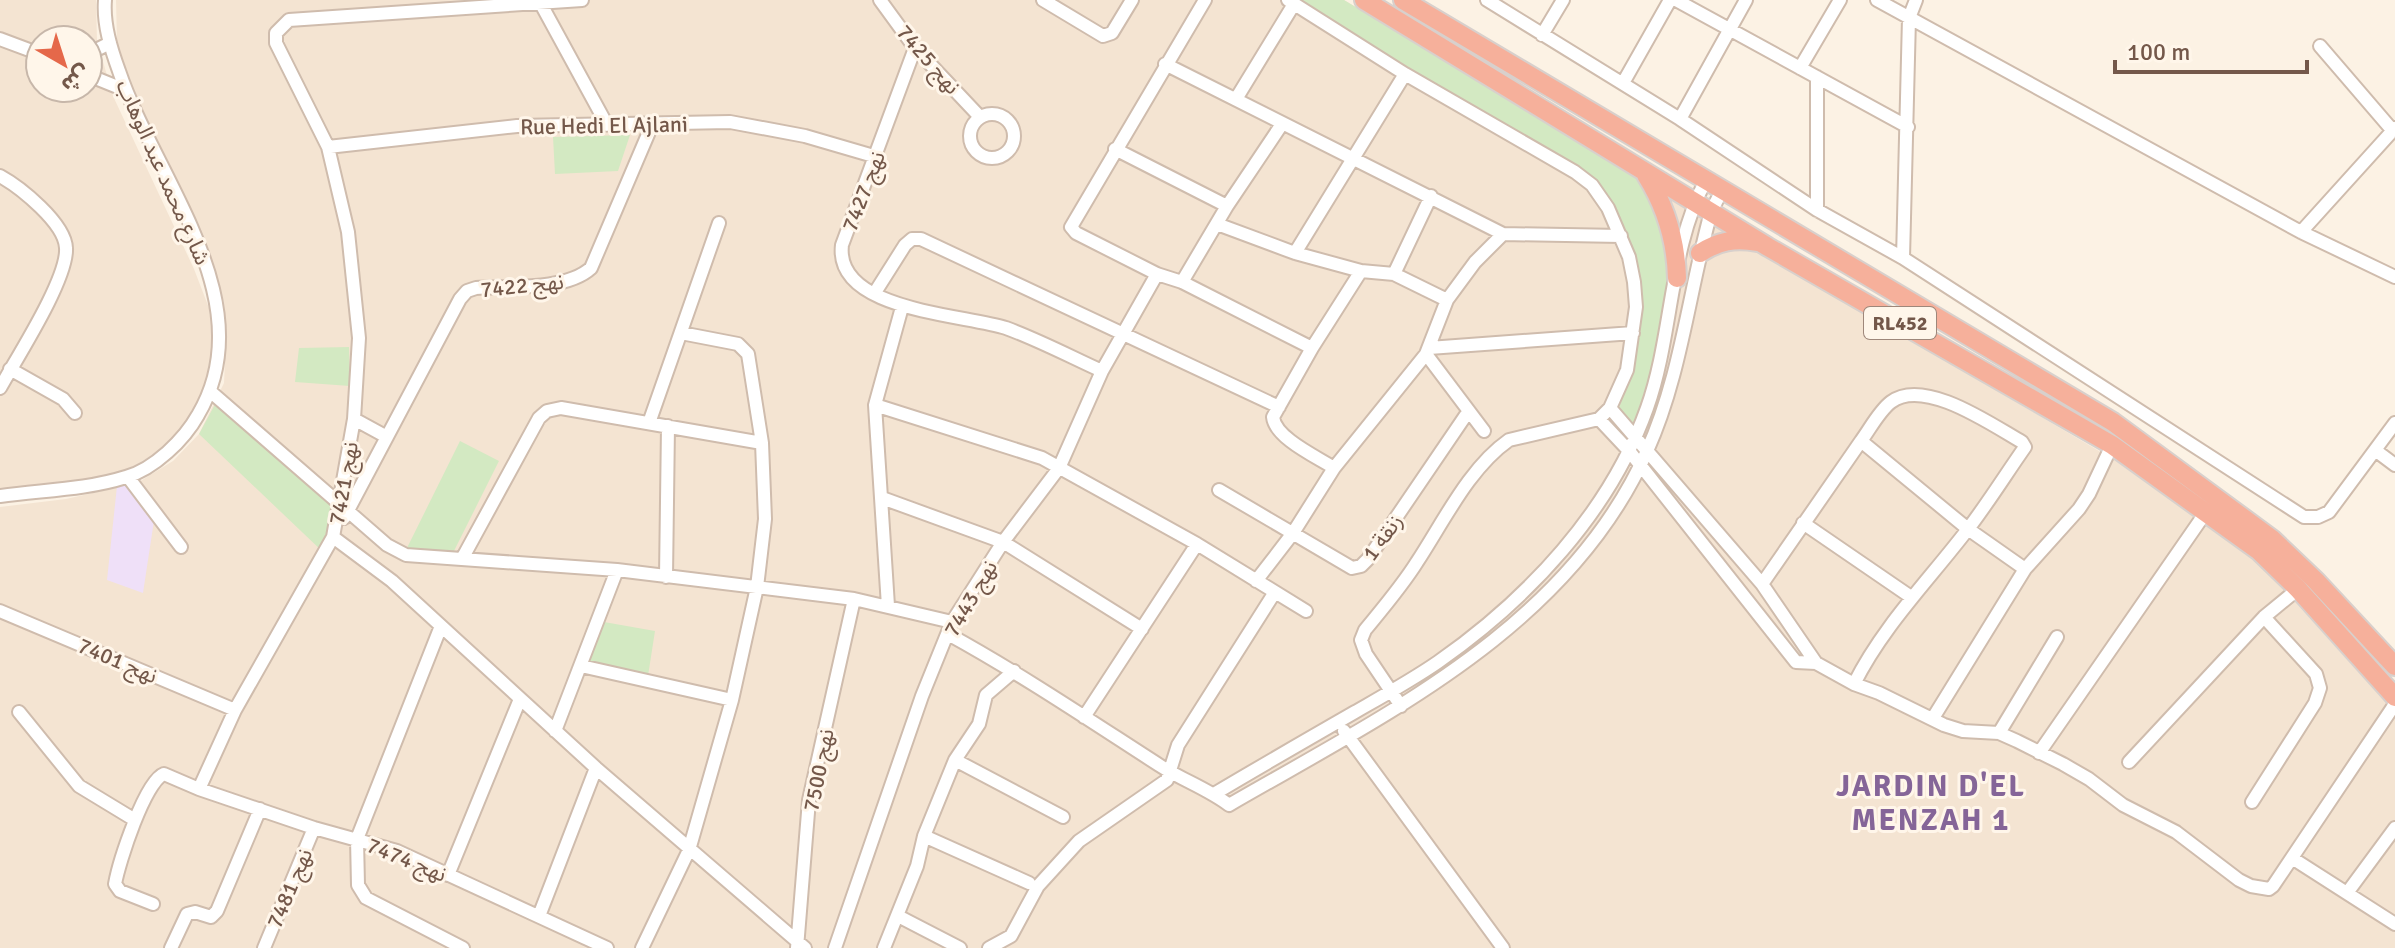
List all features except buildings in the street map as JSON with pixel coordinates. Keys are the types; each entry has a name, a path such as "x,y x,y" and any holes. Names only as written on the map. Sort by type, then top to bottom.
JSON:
{"highway":[{"name":"RL452","path":"1364,0 1768,247 2112,445 2259,551 2298,589 2395,697"},
{"name":"RL452","path":"1403,0 2068,394 2147,445 2272,539 2395,666"},
{"path":"1644,173 1659,197 1669,223 1677,278"},
{"path":"1700,253 1721,242 1733,240 1757,242 1768,247"}],"street":[{"name":"شارع محمد عبد الوهاب","path":"105,0 110,43 125,90 203,256 220,327 219,359 211,392 196,420 167,453 128,477"},
{"path":"328,147 276,43 276,33 289,20 582,0"},
{"name":"نهج 7425","path":"880,0 915,48 980,117"},
{"path":"1043,0 1103,36 1112,33 1132,0"},
{"path":"1205,0 1071,227 1076,233 1157,274 1182,282 1312,348"},
{"path":"1487,0 1680,119 1817,210 1903,258 2304,517 2318,517 2329,512 2395,423"},
{"path":"1542,35 1563,0"},
{"path":"1623,83 1670,0"},
{"path":"1676,0 1908,127"},
{"path":"1680,119 1746,0"},
{"path":"1800,68 1840,0"},
{"path":"1877,0 2301,232 2395,277"},
{"path":"1903,258 1909,18 1916,0"},
{"path":"1236,99 1291,2 1405,74 1575,172 1592,185 1608,208 1629,257 1636,307 1633,333 1627,370 1610,408 1599,419 1509,440 1499,447 1475,475 1414,567 1365,630 1361,640 1366,654 1401,706"},
{"path":"541,4 607,125"},
{"path":"0,39 24,48"},
{"path":"104,46 110,43"},
{"path":"2301,232 2394,129 2320,46"},
{"name":"نهج 7427","path":"915,48 842,245 843,265 852,278 874,294 902,307 1006,329 1102,371"},
{"path":"1165,64 1503,234 1621,236"},
{"path":"1295,253 1405,74"},
{"path":"1817,77 1817,210"},
{"path":"104,81 125,90"},
{"name":"Rue Hedi El Ajlani","path":"328,147 517,126 730,122 805,136 877,157"},
{"path":"1182,282 1227,206 1282,124"},
{"name":"نهج 7422","path":"335,532 344,509 387,437 460,299 467,291 476,288 566,283 591,268 652,125"},
{"name":"نهج 7421","path":"328,147 348,232 359,338 344,509"},
{"path":"1115,149 1227,206"},
{"path":"0,176 30,196 62,233 67,248 53,291 0,388"},
{"path":"1214,794 1438,663 1487,625 1532,583 1582,524 1610,487 1630,452 1648,406 1694,202 1714,185"},
{"path":"211,392 396,551 414,556 617,570 854,599 888,606 950,628 1169,771 1229,805 1401,706 1493,642 1537,604 1576,561 1610,515 1640,465 1665,404 1711,212 1714,185"},
{"path":"1394,274 1431,196"},
{"path":"649,423 719,223"},
{"path":"1217,224 1295,253 1361,271 1394,274 1447,300"},
{"path":"1256,581 1293,533 1334,468 1428,351 1447,300 1475,262 1503,234"},
{"path":"874,294 905,245 912,239 921,239 1279,407"},
{"path":"1334,468 1280,433 1273,423 1273,417 1361,271"},
{"name":"نهج 7443","path":"835,948 922,696 950,628 1003,542 1059,468 1102,371 1157,274"},
{"path":"888,606 875,405 902,307"},
{"path":"642,948 689,850 732,700 757,587 765,519 762,443 748,354 738,344 681,333"},
{"path":"1428,351 1633,333"},
{"path":"1428,351 1484,431"},
{"path":"10,369 63,399 75,413"},
{"path":"1762,584 1861,441 1889,403 1899,397 1937,397 2022,442 2025,447 1968,529 1911,597 1865,662 1854,684"},
{"path":"875,405 1042,458 1197,544 1306,611"},
{"path":"462,559 539,418 547,411 561,408 762,443"},
{"path":"1610,408 1762,584 1816,663"},
{"name":"زنقة 1","path":"1219,490 1352,568 1361,566 1468,412"},
{"path":"354,419 387,437"},
{"path":"1599,419 1630,452 1796,662 1816,663 1854,684 1963,731 1999,733 2089,779 2123,805 2176,832 2251,886 2269,889 2273,886 2395,704"},
{"path":"666,577 668,426"},
{"path":"1861,441 1968,529 2025,569"},
{"path":"1933,718 2025,569 2079,509 2095,484 2112,445"},
{"path":"2375,450 2395,465"},
{"path":"0,496 65,489 128,477 181,547"},
{"path":"882,498 1003,542 1142,629"},
{"path":"2039,753 2206,512"},
{"path":"1803,523 1911,597"},
{"name":"نهج 7421","path":"199,789 235,710 335,532"},
{"name":"نهج 7500","path":"335,532 596,768 800,946"},
{"path":"1084,717 1197,544"},
{"path":"555,731 617,570"},
{"path":"2129,762 2264,617 2298,589"},
{"path":"989,948 1011,936 1038,886 1079,841 1167,780 1178,745 1275,592"},
{"name":"نهج 7500","path":"800,946 809,800 854,599"},
{"name":"نهج 7401","path":"0,611 235,710"},
{"path":"2252,802 2315,703 2320,688 2316,674 2264,617"},
{"path":"441,626 357,839 358,885 363,895 463,948"},
{"path":"1999,733 2057,637"},
{"path":"581,666 732,700"},
{"path":"884,948 955,760 979,724 986,695 1014,671"},
{"path":"448,875 520,699"},
{"path":"19,712 79,786 135,820 115,884 120,891 153,904"},
{"path":"1337,722 1503,948"},
{"path":"955,760 1063,817"},
{"path":"539,916 596,768"},
{"name":"نهج 7474","path":"135,820 159,775 164,774 314,828 397,851 607,948"},
{"path":"171,948 187,914 195,912 211,917 217,911 260,809"},
{"name":"نهج 7481","path":"264,948 314,828"},
{"path":"2347,893 2395,828"},
{"path":"924,836 1029,883"},
{"path":"2292,858 2395,924"},
{"path":"898,916 960,948"}],"shaded area":[{"path":"0,0 96,0 97,24 24,24 24,104 104,104 104,65 113,96 194,269 209,308 213,340 207,384 189,419 163,449 125,471 65,483 0,490"},
{"path":"116,0 1344,0 1701,216 2133,471 2253,556 2395,712 2395,948 0,948 0,507 66,499 137,483 173,461 199,434 224,383 224,302 212,263 132,86 117,43"},
{"path":"132,484 155,514 143,593 107,580 117,486"}],"green space":[{"path":"1299,0 1344,0 1640,177 1657,205 1672,279 1664,350 1637,431 1618,410 1632,372 1638,281 1634,254 1626,233 1591,179"},
{"path":"630,135 618,171 555,174 553,137"},
{"path":"349,347 350,386 295,382 299,348"},
{"path":"219,397 337,501 323,552 199,434"},
{"path":"460,441 499,461 451,557 405,552"},
{"path":"604,622 655,631 648,676 589,663"}],"district":[{"name":"JARDIN D'EL MENZAH 1","path":"1931,803"}]}
